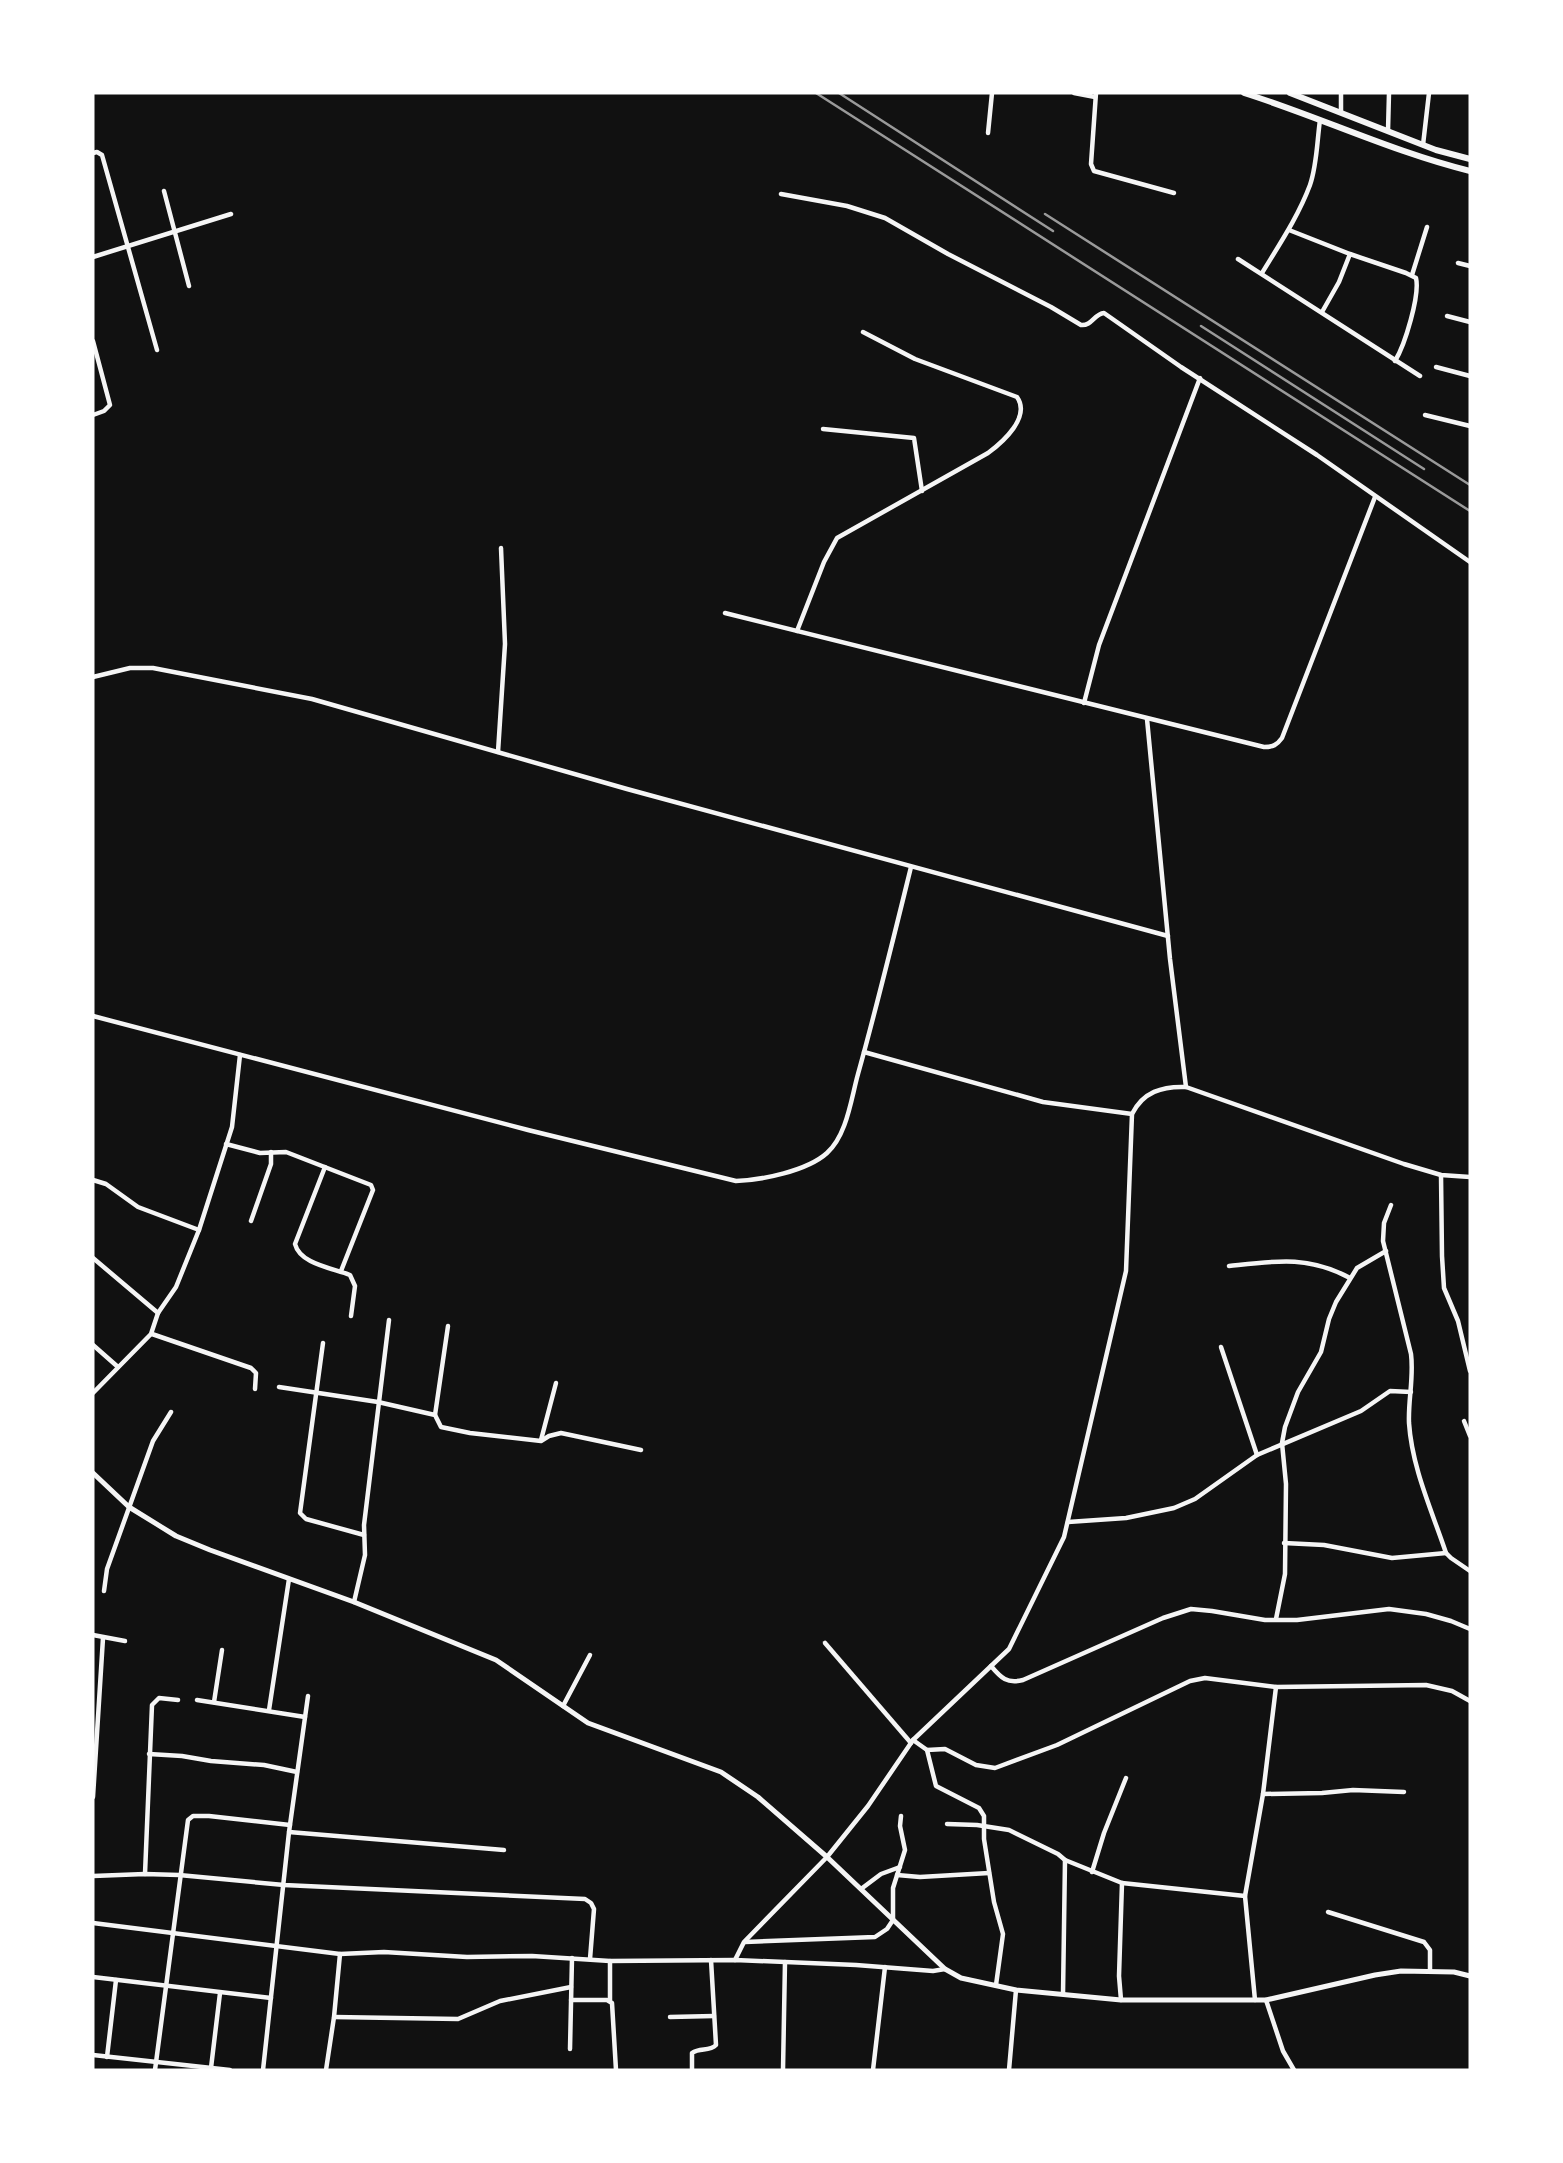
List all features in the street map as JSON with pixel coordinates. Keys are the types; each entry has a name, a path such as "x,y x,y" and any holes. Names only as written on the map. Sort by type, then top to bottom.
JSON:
{"main road":[{"path":"1244,93 1411,154 1470,171"},
{"path":"1290,93 1423,145 1470,159"}],"street":[{"path":"988,133 992,93"},
{"path":"1074,93 1095,95 1091,164 1094,171 1174,193"},
{"path":"1341,93 1341,111"},
{"path":"1388,131 1389,93"},
{"path":"1423,145 1429,93"},
{"path":"1262,273 1289,230 1309,186 1314,171 1321,119"},
{"path":"93,153 102,155 157,350"},
{"path":"164,191 189,286"},
{"path":"781,194 847,206 885,218 1081,325 1090,324 1097,315 1104,313 1470,562"},
{"path":"93,257 231,214"},
{"path":"1412,275 1427,227"},
{"path":"1289,230 1416,278 1417,289 1405,340 1395,361"},
{"path":"1322,312 1339,282 1350,254"},
{"path":"1238,259 1420,376"},
{"path":"1458,263 1470,266"},
{"path":"1447,316 1470,322"},
{"path":"797,631 824,562 837,538 1004,442 1017,421 1021,404 1019,399 915,359 863,332"},
{"path":"93,341 110,405 104,411 93,415"},
{"path":"1436,367 1470,376"},
{"path":"1084,703 1099,645 1200,378"},
{"path":"1425,415 1470,426"},
{"path":"823,429 914,438 922,491"},
{"path":"725,613 1147,719 1272,747 1282,738 1375,497"},
{"path":"498,752 505,644 501,548"},
{"path":"93,677 130,668 153,668 312,699 1168,936"},
{"path":"1147,719 1186,1087"},
{"path":"93,1016 528,1130 736,1181 755,1180 808,1165 826,1155 835,1144 842,1129 864,1052 911,867"},
{"path":"864,1052 1043,1102 1132,1114"},
{"path":"93,1393 151,1334 159,1313 176,1287 199,1230 232,1127 240,1055"},
{"path":"735,1960 744,1942 827,1857 868,1806 918,1735 1013,1642 1064,1537 1126,1271 1132,1114 1136,1105 1158,1089 1186,1087 1404,1164 1441,1175 1470,1177"},
{"path":"226,1144 260,1153 286,1152 369,1184 373,1191 341,1271"},
{"path":"251,1221 271,1164 271,1152"},
{"path":"325,1167 295,1244 303,1258 350,1275 355,1286 351,1316"},
{"path":"1441,1175 1444,1288 1458,1321 1470,1371"},
{"path":"93,1180 106,1184 138,1207 199,1230"},
{"path":"1391,1205 1382,1233 1411,1354 1413,1370 1409,1423 1412,1446 1446,1553 1470,1571"},
{"path":"1276,1619 1285,1574 1286,1484 1282,1443 1285,1427 1298,1392 1321,1352 1328,1319 1350,1278 1357,1268 1386,1251"},
{"path":"93,1258 159,1313"},
{"path":"1228,1266 1293,1260 1320,1264 1350,1278"},
{"path":"354,1601 365,1555 364,1525 389,1320"},
{"path":"449,1326 435,1415 441,1427 541,1441 561,1433 641,1450"},
{"path":"151,1334 251,1368 256,1373 255,1389"},
{"path":"323,1343 300,1513 306,1519 365,1535"},
{"path":"93,1345 118,1367"},
{"path":"1220,1347 1257,1455"},
{"path":"541,1441 556,1382"},
{"path":"279,1387 378,1402 435,1415"},
{"path":"1068,1522 1126,1518 1174,1508 1195,1499 1257,1455 1362,1411 1390,1391 1412,1392"},
{"path":"104,1591 107,1569 153,1441 171,1412"},
{"path":"1464,1420 1470,1436"},
{"path":"93,1473 129,1507 176,1536 354,1601 496,1660 588,1723 721,1772 758,1797 827,1857 945,1969 961,1978 1016,1990 1121,2000 1266,2000 1401,1971 1454,1972 1470,1976"},
{"path":"1284,1543 1324,1545 1392,1558 1446,1553"},
{"path":"269,1710 289,1578"},
{"path":"990,1667 1008,1682 1023,1680 1163,1618 1191,1609 1265,1620 1389,1609 1426,1614 1470,1629"},
{"path":"93,1635 125,1641"},
{"path":"93,1797 103,1638"},
{"path":"825,1643 912,1742 927,1750 945,1749 976,1765 995,1768 1057,1745 1190,1681 1205,1678 1276,1687 1426,1685 1452,1691 1470,1700"},
{"path":"214,1702 222,1650"},
{"path":"564,1706 590,1655"},
{"path":"1255,2000 1245,1896 1263,1794 1276,1687"},
{"path":"263,2070 289,1832 308,1696"},
{"path":"145,1874 152,1704 159,1698 178,1700"},
{"path":"197,1700 305,1717"},
{"path":"927,1750 936,1786 979,1808 984,1816 993,1902 1003,1934 996,1986"},
{"path":"149,1754 264,1765 297,1772"},
{"path":"1092,1872 1126,1778"},
{"path":"1263,1794 1353,1790 1404,1792"},
{"path":"155,2070 188,1820 193,1816 209,1816 290,1825"},
{"path":"744,1942 875,1937 887,1929 893,1920 893,1888 905,1850 900,1826 901,1816"},
{"path":"947,1824 1009,1830 1065,1860 1122,1884 1245,1896"},
{"path":"289,1832 504,1850"},
{"path":"1063,1994 1065,1860"},
{"path":"861,1889 881,1874 900,1867"},
{"path":"897,1875 920,1877 989,1872"},
{"path":"93,1876 179,1875 284,1885 585,1899 594,1909 590,1959"},
{"path":"1121,2000 1119,1976 1122,1884"},
{"path":"1328,1912 1424,1942 1429,1945 1430,1971"},
{"path":"93,1923 340,1954 384,1952 610,1961 735,1960 933,1971 945,1969"},
{"path":"326,2070 340,1954"},
{"path":"569,2049 572,1958"},
{"path":"692,2070 692,2053 714,2048 716,2045 711,1960"},
{"path":"610,1961 610,2000 616,2070"},
{"path":"783,2070 785,1962"},
{"path":"873,2070 885,1967"},
{"path":"93,1977 271,1998"},
{"path":"107,2057 116,1980"},
{"path":"334,2017 458,2019 500,2001 571,1987"},
{"path":"1009,2070 1016,1990"},
{"path":"211,2068 220,1993"},
{"path":"571,2000 610,2000"},
{"path":"1266,2000 1283,2051 1294,2070"},
{"path":"670,2017 714,2016"},
{"path":"93,2055 230,2070"}],"railway":[{"path":"816,93 1470,511"},
{"path":"839,93 1053,231"},
{"path":"1045,214 1470,485"},
{"path":"1201,326 1424,469"}]}
